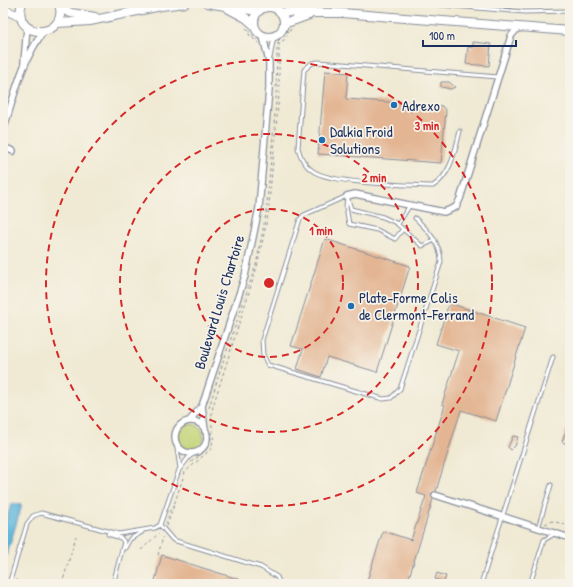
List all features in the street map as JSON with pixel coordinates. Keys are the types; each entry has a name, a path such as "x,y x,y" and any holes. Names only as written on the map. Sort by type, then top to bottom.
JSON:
{"main road":[{"path":"22,3 21,17 27,27 33,30 44,31 52,28 57,23 60,16 60,5"},
{"path":"57,23 90,21 161,6 185,3"},
{"path":"207,3 257,11 269,6 289,19"},
{"path":"60,5 71,13 100,18"},
{"path":"221,5 254,25 259,33 269,42 289,19 320,12 570,31"},
{"path":"3,9 21,17"},
{"path":"254,25 253,20 257,11"},
{"path":"280,12 289,19"}],"street":[{"path":"500,26 508,31 511,36"},
{"path":"23,68 27,27"},
{"path":"347,196 355,194 444,212 456,207 460,199 511,36 517,29 523,27"},
{"path":"3,130 4,122 23,68 36,41 44,31"},
{"name":"Boulevard Louis Chartoire","path":"202,406 244,276 254,238 259,208 265,145 269,42"},
{"path":"3,147 13,151"},
{"path":"189,421 202,406"},
{"path":"202,406 205,431 206,441 199,450 190,452 186,451 176,442 177,429 184,422 189,421 199,423 205,431"},
{"path":"434,495 570,538"}],"lane":[{"path":"419,3 525,12 570,11"},
{"path":"460,131 451,164 442,181 433,186 338,179 321,175 312,171 306,165 300,156 298,148 304,70 307,66 318,62 498,77"},
{"path":"347,196 351,209 383,216 398,224 422,246 435,240"},
{"path":"347,196 346,208 349,224 378,230 395,239 403,228"},
{"path":"347,196 304,215 300,219 262,340 264,355 268,365 383,400 391,398 400,389 441,262 441,252 435,240 423,225 415,218"},
{"path":"398,224 410,205"},
{"path":"481,584 553,357"},
{"path":"160,525 179,470 180,460 176,442"},
{"path":"179,470 189,457 199,450"},
{"path":"540,528 552,485"},
{"path":"9,584 27,524 33,516 41,513 52,515 103,531 119,534 145,530 160,525"},
{"path":"160,525 173,540 261,567 274,574 280,584"},
{"path":"113,584 123,551 130,539 145,530"},
{"path":"103,531 123,540 123,551"},
{"path":"530,584 544,540 550,535 561,535"}],"path":[{"path":"246,19 247,31 254,41 269,42 286,36 289,19 281,3"},
{"path":"540,528 552,521 570,526"},
{"path":"158,555 165,532"},
{"path":"62,584 76,536"},
{"path":"11,578 30,584"}],"green space":[{"path":"191,424 200,428 204,437 200,446 191,450 182,446 178,437 182,428"}],"water":[{"path":"13,503 21,505 21,508 3,567 3,529"}],"building":[{"path":"492,3 512,3 512,8 492,6"},
{"path":"473,42 491,44 489,66 466,64 468,47 473,48"},
{"path":"325,71 348,73 346,99 442,106 446,111 441,163 318,154"},
{"path":"441,82 449,82 455,87 451,89 441,87"},
{"name":"Plate-Forme Colis de Clermont-Ferrand","path":"325,239 410,266 377,372 327,357 321,377 297,369 303,349 291,346"},
{"path":"449,303 525,328 496,421 461,410 436,491 431,494 433,499 407,584 366,584 383,531 411,540 426,496 417,493 445,405 442,404 459,351 436,344"},
{"path":"570,422 570,445 562,442"},
{"path":"513,436 518,437 515,446 511,450 508,447"},
{"path":"162,555 241,580 240,584 154,584"},
{"path":"437,573 446,576 444,582 435,579"}],"place":[{"name":"Adrexo","path":"394,105"},
{"name":"Dalkia Froid Solutions","path":"322,140"},
{"name":"Plate-Forme Colis de Clermont-Ferrand","path":"351,306"}]}
